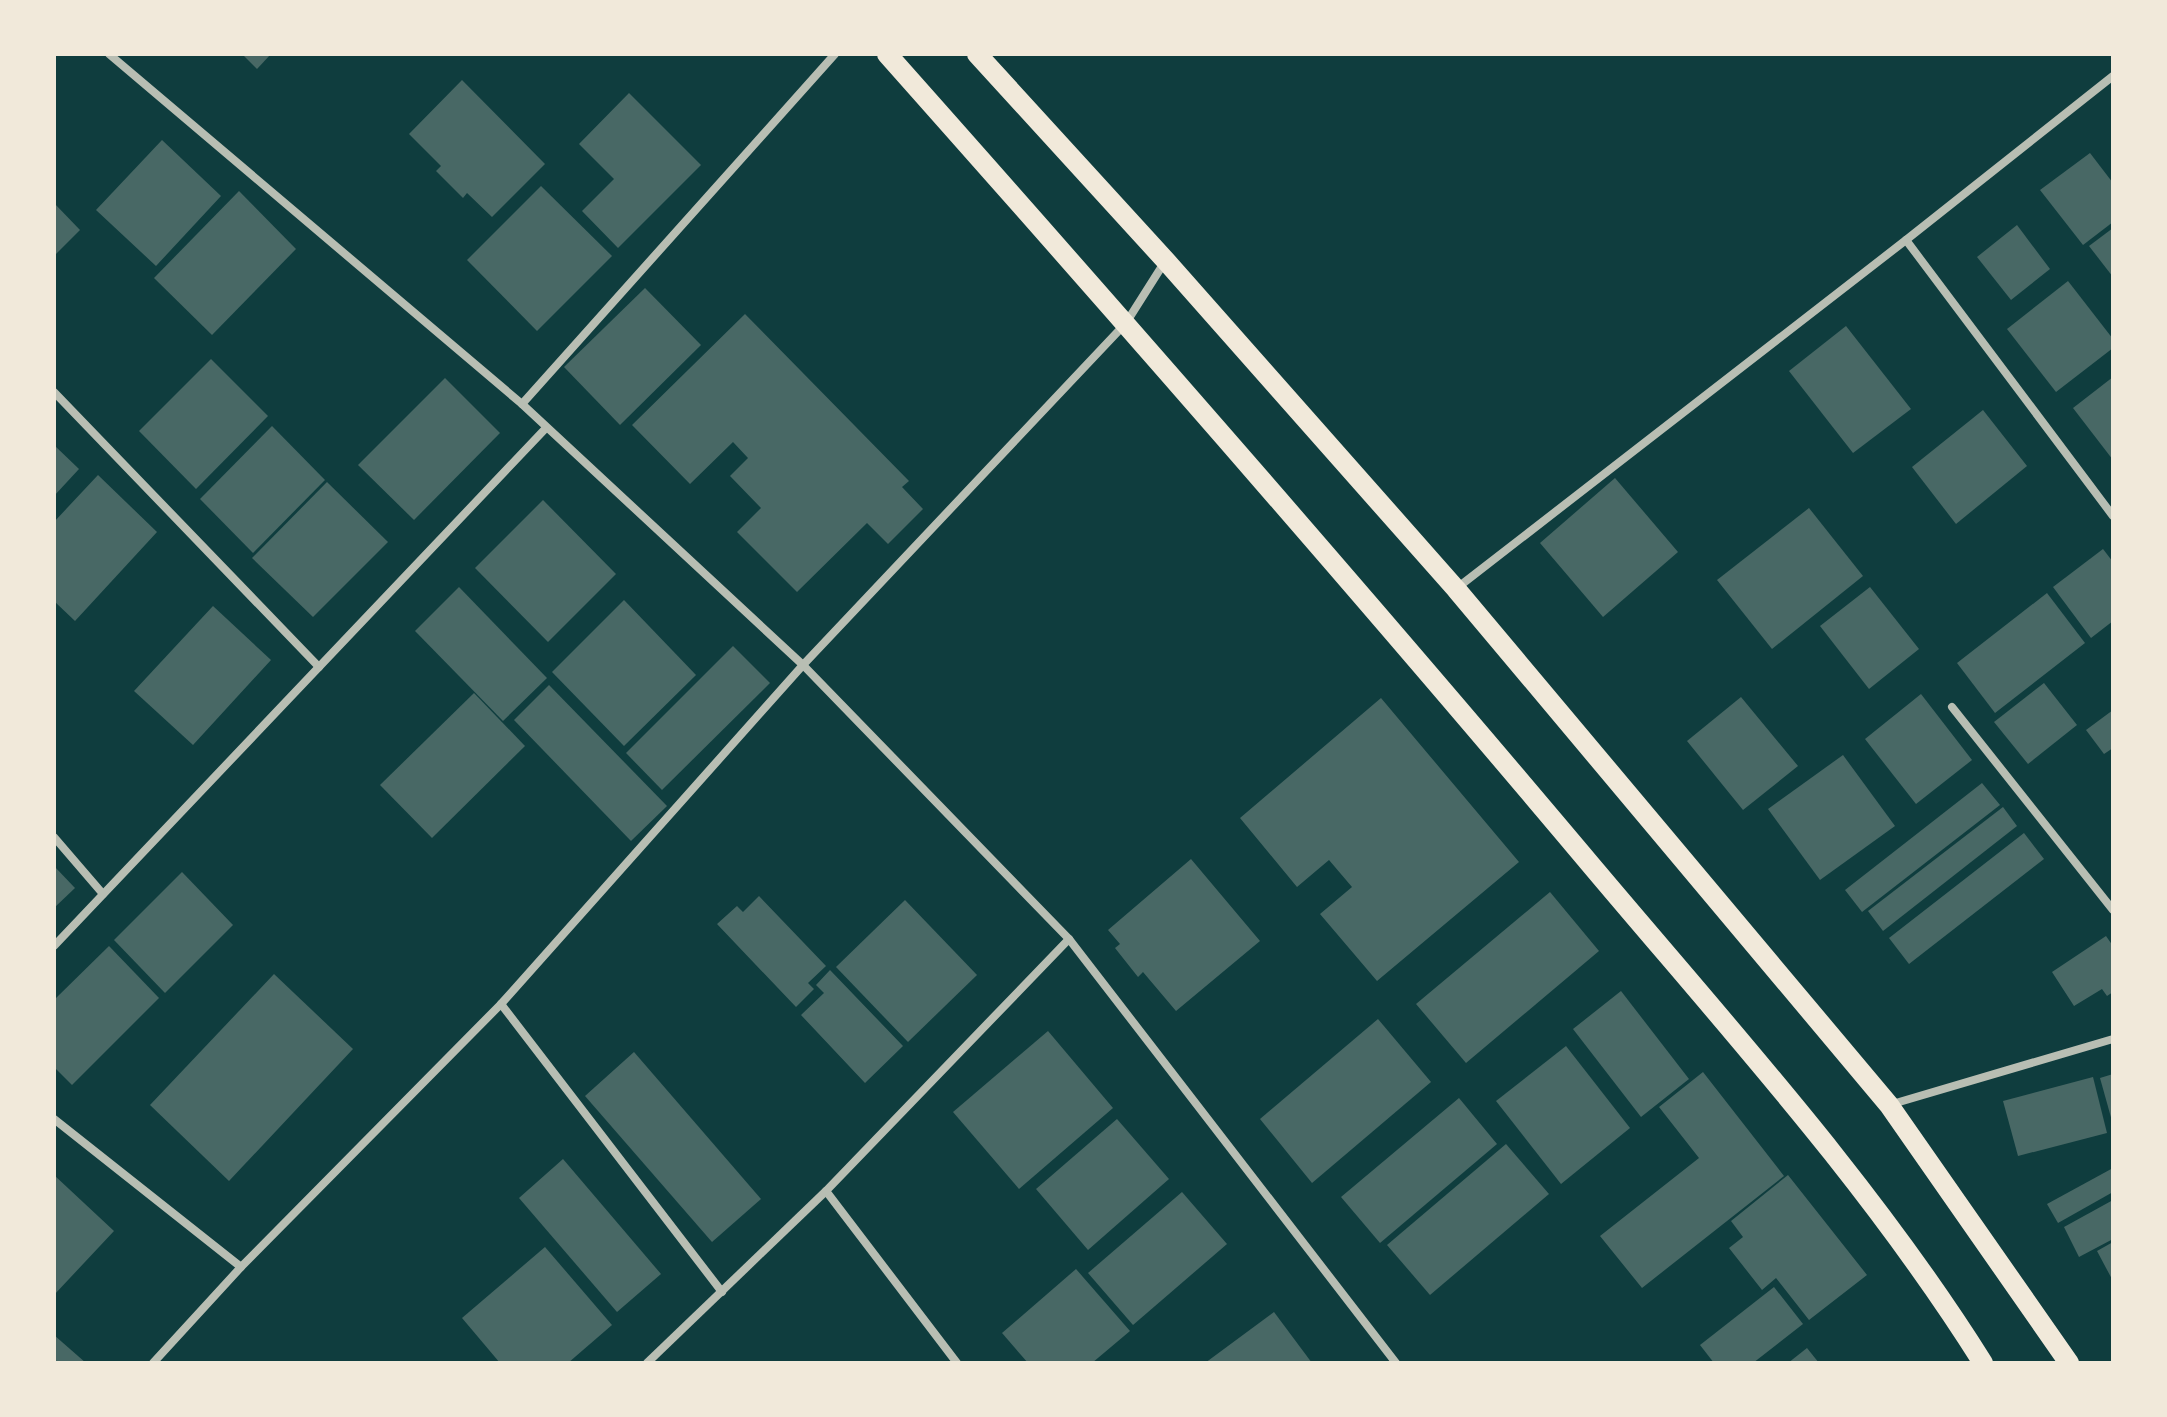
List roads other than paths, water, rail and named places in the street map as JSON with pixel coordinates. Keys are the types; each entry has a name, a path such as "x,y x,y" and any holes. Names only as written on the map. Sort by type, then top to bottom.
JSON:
{"main road":[{"path":"887,54 1409,649 1821,1138 1952,1313 1983,1363"},
{"path":"977,54 1166,261 1456,589 1889,1105 2069,1363"}],"street":[{"path":"109,54 522,404 803,665 1069,939 1396,1363"},
{"path":"522,404 835,54"},
{"path":"1456,589 2113,76"},
{"path":"1906,240 2113,516"},
{"path":"153,1363 241,1267 501,1004 803,665 1126,323 1166,261"},
{"path":"54,392 319,667"},
{"path":"54,946 546,428"},
{"path":"1952,707 2113,910"},
{"path":"54,837 103,894"},
{"path":"647,1363 826,1191 1069,939"},
{"path":"501,1004 722,1292"},
{"path":"1889,1105 2113,1039"},
{"path":"54,1119 241,1267"},
{"path":"826,1191 957,1363"}]}
